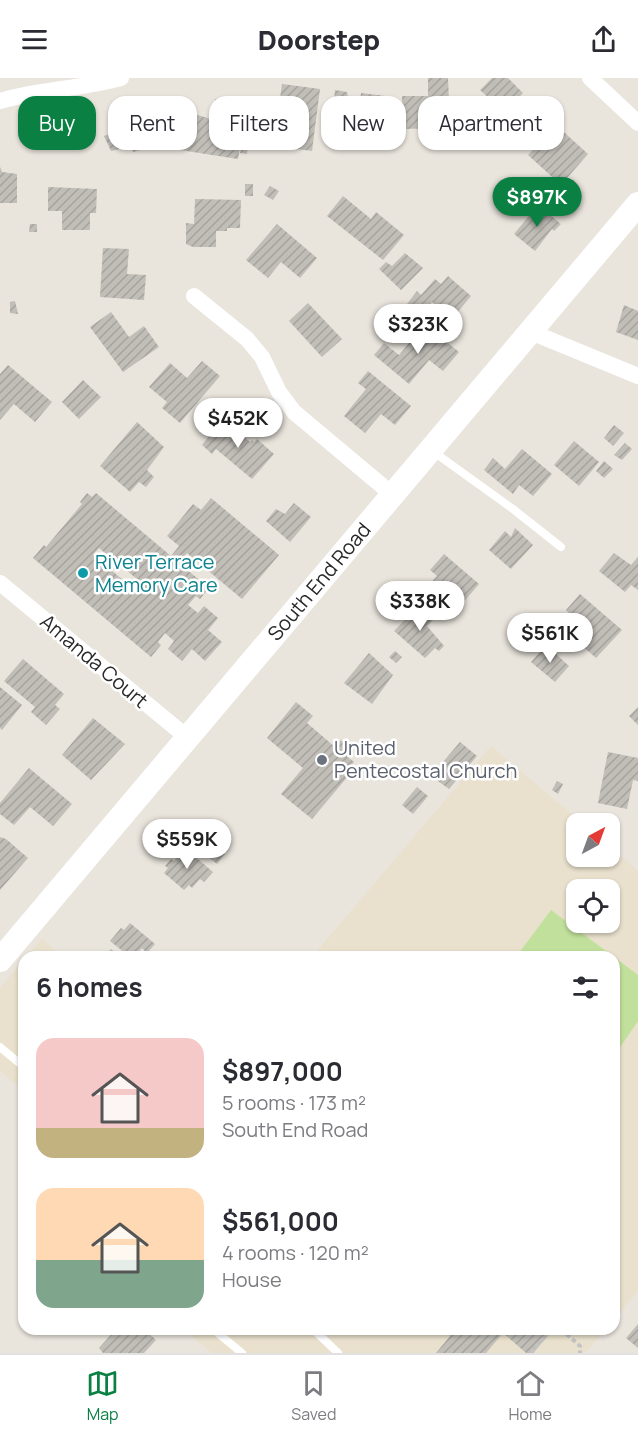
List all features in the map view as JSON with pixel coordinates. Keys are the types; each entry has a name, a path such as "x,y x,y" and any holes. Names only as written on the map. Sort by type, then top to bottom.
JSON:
{"main road":[{"name":"South End Road","path":"0,960 638,204"}],"street":[{"path":"0,101 25,94 93,86 121,78"},
{"path":"590,78 638,123"},
{"path":"194,296 247,339 262,357 279,392 294,412 393,495"},
{"path":"531,332 638,376"},
{"name":"Amanda Court","path":"0,583 188,738"}],"lane":[{"path":"431,450 561,547"},
{"path":"0,1047 18,1062"},
{"path":"220,1335 242,1353"},
{"path":"319,1335 338,1353"}],"path":[{"path":"531,1353 546,1335"},
{"path":"568,1335 580,1346 580,1353"}],"shaded area":[{"path":"491,746 570,813 566,813 566,867 620,867 620,855 638,871 638,1291 620,1313 620,951 317,951"},
{"path":"42,939 56,951 31,951"},
{"path":"18,967 18,1086 0,1071 0,988"},
{"path":"190,1335 601,1335 585,1353 212,1353"}],"green space":[{"path":"551,910 566,921 566,933 582,933 606,951 520,951"},
{"path":"620,962 638,975 638,1021 620,1047"}],"building":[{"path":"428,78 448,78 449,96 428,96"},
{"path":"492,78 508,78 523,93 520,96 487,96 480,90"},
{"path":"282,84 320,89 312,151 304,150 309,150 309,96 280,96"},
{"path":"335,90 347,92 348,96 334,96"},
{"path":"361,93 385,96 361,96"},
{"path":"406,96 418,96 418,129 406,129"},
{"path":"197,115 209,118 209,150 239,150 238,159 180,150 197,150"},
{"path":"564,132 588,154 561,185 528,155 533,150 564,150"},
{"path":"241,150 248,150 247,154 240,153"},
{"path":"0,167 2,172 17,174 17,203 0,203"},
{"path":"245,184 253,184 253,196 245,196"},
{"path":"270,186 279,191 273,200 264,195"},
{"path":"48,187 97,189 96,213 90,213 90,230 62,230 62,211 48,211"},
{"path":"343,196 371,219 376,212 404,235 383,260 327,216"},
{"path":"195,199 241,200 240,228 216,231 216,247 193,247 186,244 186,223 194,224"},
{"path":"538,205 561,224 554,231 552,229 535,251 514,234"},
{"path":"30,224 37,224 37,232 29,232"},
{"path":"277,224 317,258 300,278 281,262 268,278 246,260"},
{"path":"103,248 129,249 127,274 146,275 144,300 100,297"},
{"path":"405,253 423,268 401,290 379,269 386,262 392,266"},
{"path":"448,276 471,296 452,319 432,302 420,316 407,304 417,291 421,295 435,279 441,284"},
{"path":"15,301 18,314 10,313 10,302"},
{"path":"308,303 342,339 322,357 289,321"},
{"path":"624,305 638,311 638,340 616,332"},
{"path":"111,312 129,337 144,326 159,347 123,372 90,327"},
{"path":"425,324 459,352 443,371 429,360 409,384 374,355 384,343 399,355"},
{"path":"202,361 220,376 180,423 162,408 167,402 149,387 170,363 187,378"},
{"path":"8,365 52,402 35,422 14,404 0,420 0,374"},
{"path":"368,371 411,406 395,425 381,414 365,433 344,416 366,389 358,383"},
{"path":"83,380 101,397 79,419 62,402"},
{"path":"223,419 250,442 257,439 274,454 252,479 216,449 212,454 202,445"},
{"path":"137,422 164,447 147,470 154,477 146,487 139,482 130,492 100,466"},
{"path":"614,425 624,433 613,446 604,438"},
{"path":"574,441 599,462 579,486 554,465"},
{"path":"625,443 632,449 622,460 614,455"},
{"path":"522,449 552,474 533,496 519,485 513,494 484,470 493,458 505,469"},
{"path":"604,461 613,469 604,478 596,471"},
{"name":"River Terrace Memory Care","path":"87,493 92,497 96,493 171,556 179,546 167,536 193,504 201,510 211,498 279,555 242,599 187,553 179,563 209,588 200,599 196,596 188,605 198,613 204,606 218,618 208,630 222,642 205,661 192,649 182,661 168,649 174,641 165,633 158,642 161,645 151,657 33,558 44,545 46,547 82,504 80,502","holes":["99,548 142,583 136,591 93,555"]},
{"path":"294,503 311,517 290,542 266,521 276,509 285,514"},
{"path":"515,528 533,545 511,569 489,550 505,531 511,537"},
{"path":"614,553 631,565 638,557 638,590 631,585 625,592 599,571"},
{"path":"444,554 479,584 450,618 421,594 437,576 430,570"},
{"path":"580,594 622,630 596,658 564,630 574,619 566,610"},
{"path":"420,604 436,617 427,626 444,646 439,651 435,648 425,658 394,631"},
{"path":"546,645 569,666 555,682 531,662"},
{"path":"395,651 402,657 396,663 389,657"},
{"path":"369,653 393,675 372,704 344,683"},
{"path":"23,659 64,694 55,705 60,709 46,725 31,712 35,707 4,681"},
{"path":"0,687 22,705 2,730 0,728"},
{"name":"United Pentecostal Church","path":"296,702 313,716 307,723 335,747 341,740 354,752 349,758 354,762 346,772 349,775 312,819 281,794 303,768 267,738"},
{"path":"638,707 638,725 629,716"},
{"path":"93,718 125,744 91,780 62,755"},
{"path":"460,742 477,756 449,789 431,776"},
{"path":"608,752 638,758 638,781 633,780 627,809 598,803"},
{"path":"29,768 72,804 53,826 30,807 14,825 0,814 0,803"},
{"path":"557,781 563,784 558,794 552,790"},
{"path":"417,787 428,796 413,814 402,805"},
{"path":"203,836 225,854 217,864 194,846"},
{"path":"0,837 6,839 28,858 0,890"},
{"path":"185,848 213,872 204,882 200,879 192,888 189,885 184,890 164,873 168,868 165,866 171,859 174,861"},
{"path":"130,923 155,944 149,951 142,948 139,951 122,951 110,941 121,928 124,930"},
{"path":"638,1324 638,1348 626,1338"},
{"path":"111,1335 151,1335 156,1340 144,1353 103,1353 99,1348"},
{"path":"501,1335 486,1353 436,1353 450,1336"},
{"path":"505,1335 549,1335 533,1353 526,1353"}],"place":[{"name":"River Terrace Memory Care","path":"83,573"},
{"name":"United Pentecostal Church","path":"322,760"}]}
